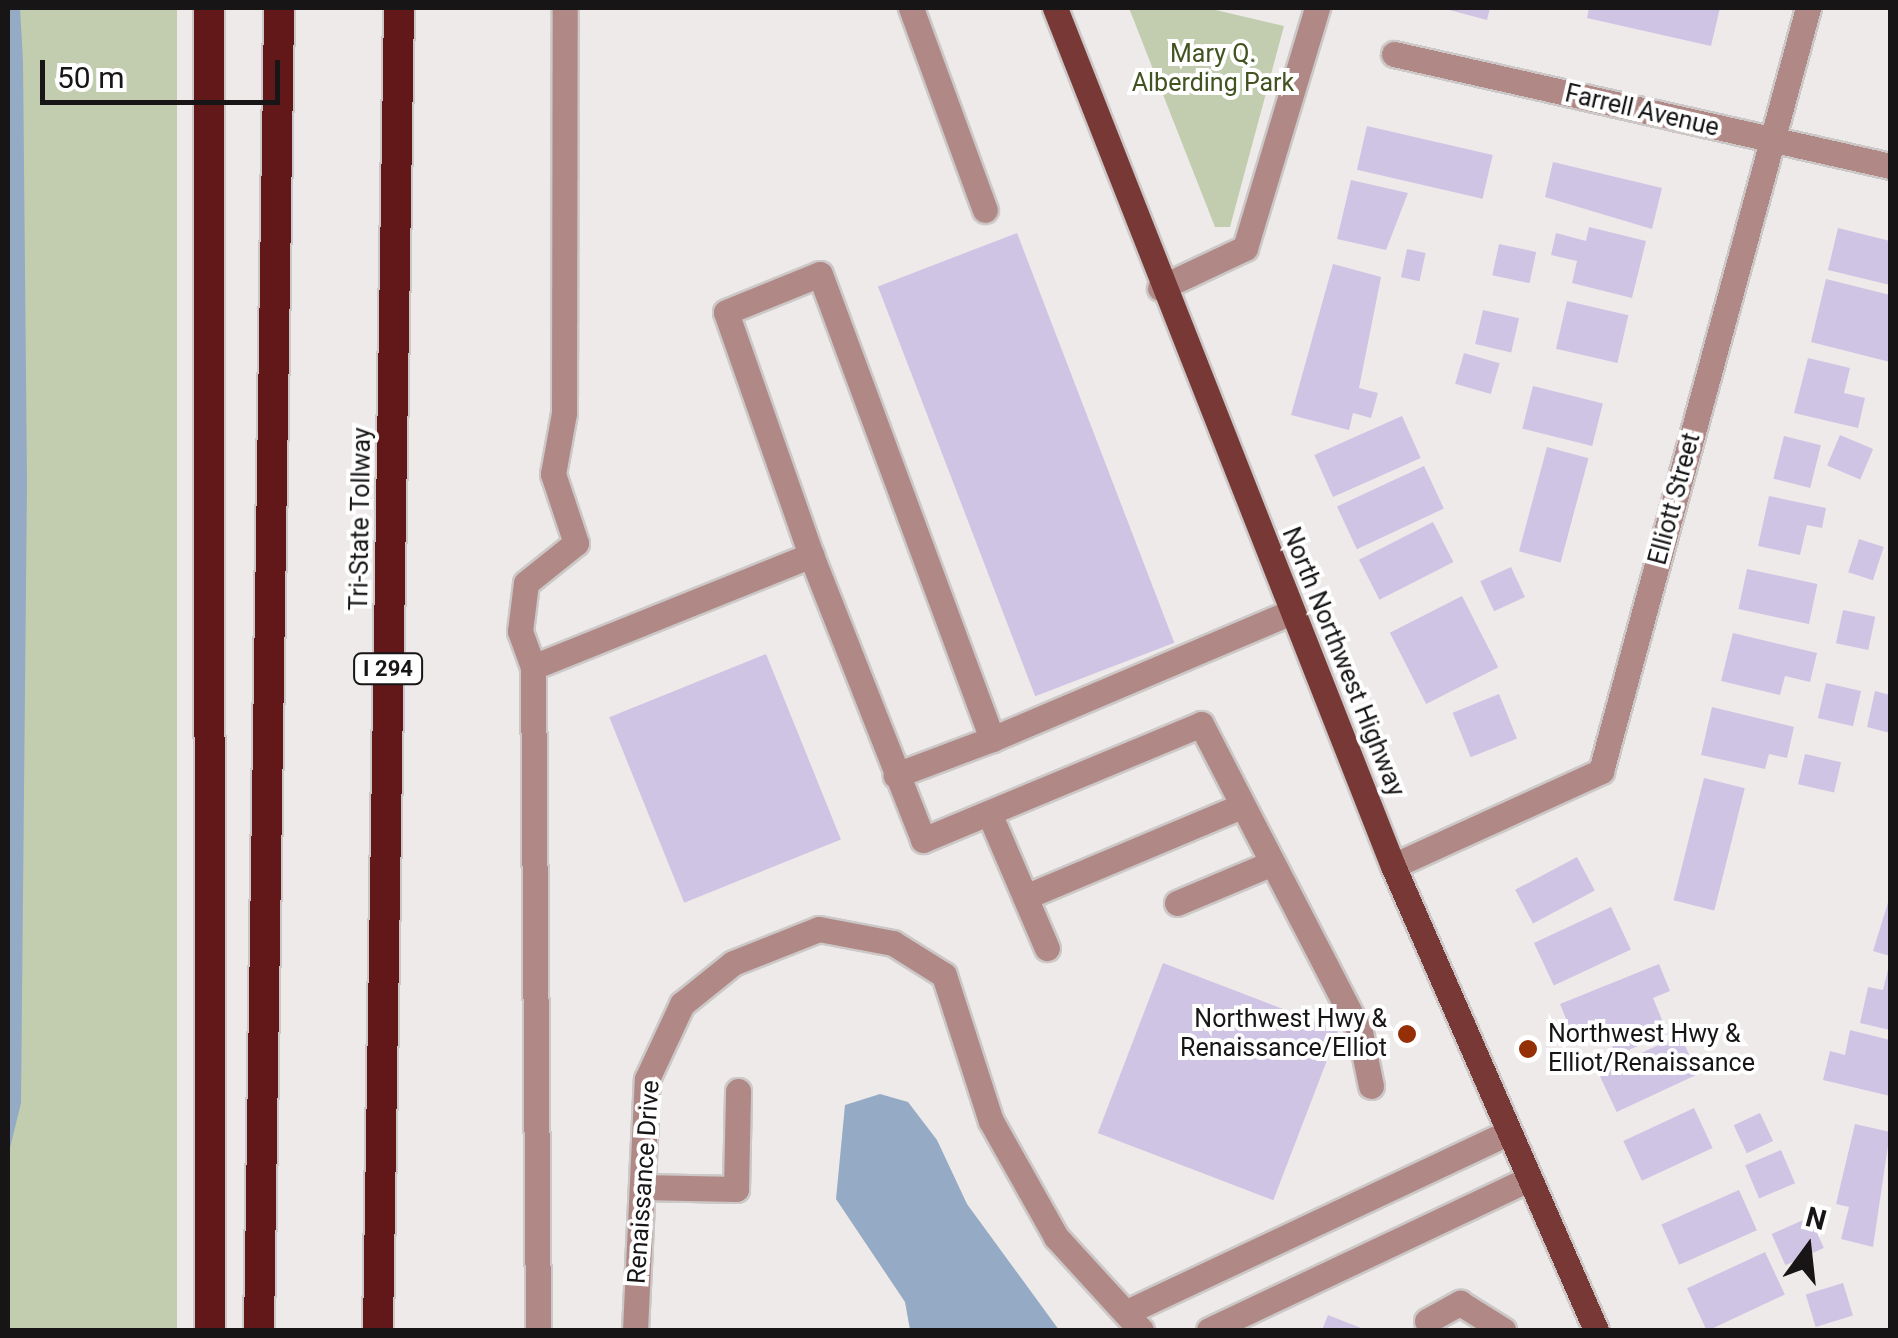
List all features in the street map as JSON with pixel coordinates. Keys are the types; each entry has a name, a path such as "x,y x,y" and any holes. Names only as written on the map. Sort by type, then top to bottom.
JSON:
{"highway":[{"path":"210,8 210,1330"},
{"path":"259,1330 279,8"},
{"name":"Tri-State Tollway","path":"378,1330 399,8"}],"main road":[{"name":"North Northwest Highway","path":"1055,8 1160,288 1394,866 1526,1180 1596,1330"}],"street":[{"path":"538,1330 533,667 520,631 526,583 576,544 553,474 565,383 564,8"},
{"path":"911,8 986,210"},
{"path":"1160,288 1245,248 1318,8"},
{"name":"Elliott Street","path":"1394,866 1601,771 1808,8"},
{"name":"Farrell Avenue","path":"1394,54 1890,166"},
{"path":"992,738 820,274 726,312 811,555 922,840 1201,724 1360,1032 1371,1086"},
{"path":"533,667 811,555"},
{"path":"896,775 1291,612"},
{"path":"1025,897 1241,806"},
{"path":"988,812 1047,948"},
{"path":"1177,903 1270,864"},
{"name":"Renaissance Drive","path":"634,1330 646,1080 682,1004 734,964 819,929 893,944 944,975 991,1121 1056,1237 1135,1320 1506,1134"},
{"path":"642,1187 736,1188 738,1090"},
{"path":"1210,1330 1526,1180"},
{"path":"1427,1321 1460,1303 1503,1330"}],"green space":[{"path":"8,8 177,8 177,1330 8,1330"},
{"name":"Mary Q. Alberding Park","path":"1129,8 1207,8 1284,26 1230,227 1215,227"}],"water":[{"path":"8,8 20,8 23,61 27,481 21,1103 8,1156"},
{"path":"880,1094 908,1102 937,1140 967,1204 1059,1330 910,1330 905,1302 836,1199 845,1105"}],"building":[{"path":"1442,8 1490,8 1487,20"},
{"path":"1589,8 1720,8 1711,46 1587,18"},
{"path":"1367,126 1493,155 1483,199 1357,170"},
{"path":"1553,162 1662,188 1652,229 1545,197"},
{"path":"1351,180 1408,193 1386,250 1337,239"},
{"path":"1589,227 1646,241 1632,298 1572,283 1577,261 1551,255 1556,233 1586,241"},
{"path":"1838,228 1890,241 1890,285 1828,270"},
{"path":"1017,233 1174,643 1035,696 878,286"},
{"path":"1499,244 1536,252 1530,283 1492,275"},
{"path":"1407,249 1426,253 1420,281 1401,277"},
{"path":"1333,264 1381,277 1359,388 1378,393 1371,418 1353,413 1349,430 1291,415"},
{"path":"1826,279 1890,295 1890,362 1811,342"},
{"path":"1567,301 1628,315 1617,363 1556,349"},
{"path":"1483,310 1519,318 1511,352 1475,344"},
{"path":"1464,353 1500,363 1491,394 1455,384"},
{"path":"1808,358 1850,368 1844,393 1865,398 1858,428 1794,413"},
{"path":"1533,386 1603,403 1592,446 1522,429"},
{"path":"1402,416 1421,458 1333,497 1314,455"},
{"path":"1840,435 1873,449 1860,479 1827,465"},
{"path":"1784,436 1821,445 1810,488 1773,479"},
{"path":"1547,447 1589,458 1561,562 1519,551"},
{"path":"1424,466 1444,509 1357,549 1337,507"},
{"path":"1769,496 1826,508 1822,528 1807,525 1800,555 1758,546"},
{"path":"1433,522 1453,562 1379,600 1359,560"},
{"path":"1859,539 1884,547 1873,580 1848,572"},
{"path":"1511,567 1525,597 1494,611 1480,581"},
{"path":"1747,569 1817,584 1809,624 1738,609"},
{"path":"1462,596 1498,667 1426,704 1390,633"},
{"path":"1843,610 1875,617 1868,650 1836,643"},
{"path":"1733,633 1817,653 1810,682 1785,676 1780,695 1721,681"},
{"path":"766,654 841,839 684,903 609,717"},
{"path":"1826,683 1861,691 1853,726 1818,718"},
{"path":"1875,691 1890,695 1890,733 1867,727"},
{"path":"1499,694 1517,739 1471,757 1453,713"},
{"path":"1712,707 1794,727 1787,758 1769,754 1765,769 1701,755"},
{"path":"1805,754 1841,762 1834,793 1798,784"},
{"path":"1704,778 1745,788 1714,910 1674,900"},
{"path":"1577,857 1595,891 1533,923 1515,890"},
{"path":"1890,896 1890,956 1873,951"},
{"path":"1611,907 1631,950 1554,986 1534,943"},
{"path":"1163,963 1339,1030 1273,1200 1098,1133"},
{"path":"1659,964 1670,991 1653,998 1668,1034 1616,1055 1607,1034 1577,1046 1560,1004"},
{"path":"1889,965 1890,1030 1860,1023 1868,987 1883,990"},
{"path":"1850,1030 1890,1040 1890,1096 1823,1080 1830,1051 1845,1055"},
{"path":"1680,1035 1698,1074 1617,1112 1598,1073"},
{"path":"1694,1108 1713,1148 1642,1181 1623,1141"},
{"path":"1760,1113 1773,1141 1747,1153 1734,1125"},
{"path":"1855,1124 1890,1132 1873,1247 1841,1239 1849,1207 1836,1204"},
{"path":"1781,1150 1795,1183 1759,1198 1745,1165"},
{"path":"1739,1190 1757,1230 1679,1265 1661,1225"},
{"path":"1810,1217 1824,1248 1785,1265 1772,1234"},
{"path":"1765,1252 1785,1295 1706,1330 1687,1288"},
{"path":"1843,1283 1853,1316 1816,1327 1806,1294"},
{"path":"1328,1315 1366,1330 1322,1330"}],"place":[{"name":"Northwest Hwy & Renaissance/Elliot","path":"1407,1034"},
{"name":"Northwest Hwy & Elliot/Renaissance","path":"1528,1049"}]}
